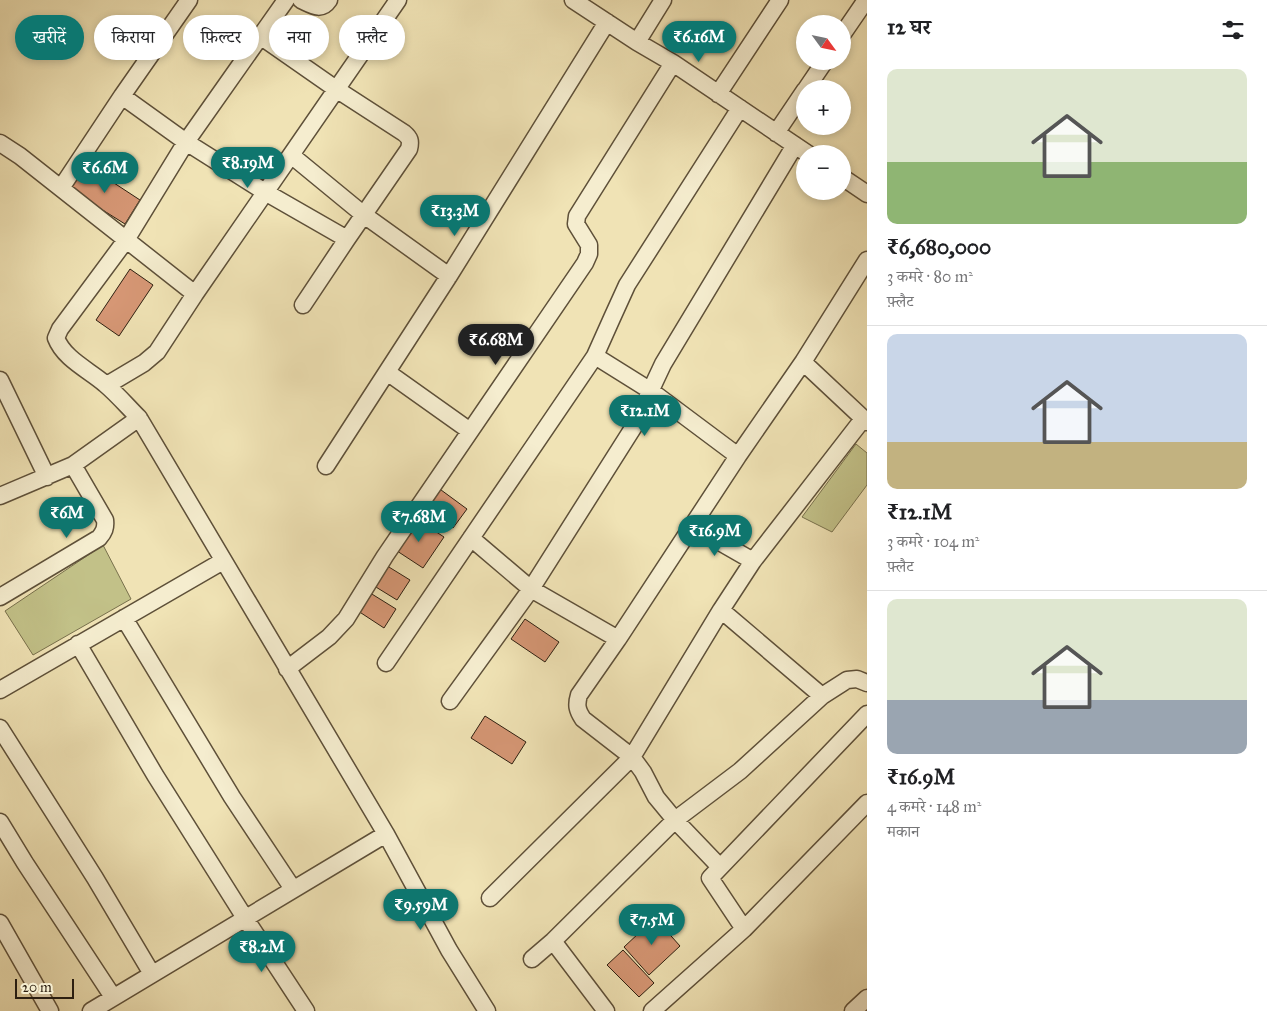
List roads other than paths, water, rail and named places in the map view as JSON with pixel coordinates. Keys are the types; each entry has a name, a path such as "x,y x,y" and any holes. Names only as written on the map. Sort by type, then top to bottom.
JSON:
{"street":[{"path":"61,188 189,0"},
{"path":"286,0 186,142 126,240 60,329 56,338 59,346 66,354 107,385 139,418 386,834 449,950 487,1011"},
{"path":"301,0 320,7 330,0"},
{"path":"107,385 144,363 157,352 194,294 398,0"},
{"path":"573,0 673,63 796,147"},
{"path":"637,42 663,0"},
{"path":"718,94 780,0"},
{"path":"851,22 866,0"},
{"path":"326,466 449,276 607,22"},
{"path":"260,36 410,138 409,149 303,305"},
{"path":"287,669 329,637 346,619 385,556 585,263 589,254 588,245 576,224 577,216 673,63"},
{"path":"122,96 186,142 265,192 347,238"},
{"path":"776,133 796,104"},
{"path":"386,663 595,356 627,285 740,108"},
{"path":"0,143 20,156 194,294"},
{"path":"291,155 364,215 449,276"},
{"path":"450,701 531,589 633,428 663,364 796,158"},
{"path":"851,182 865,189"},
{"path":"720,866 675,820 656,797 643,772 632,757 583,719 578,712 576,703 579,695 738,456 862,278 867,260"},
{"path":"595,356 650,391 738,456"},
{"path":"490,898 632,757 721,610 754,561 865,421 803,362"},
{"path":"387,372 470,431"},
{"path":"0,380 47,477"},
{"path":"0,495 73,465 139,418"},
{"path":"0,597 100,538 104,532 105,520 73,465"},
{"path":"692,526 754,561"},
{"path":"471,538 531,589 618,639"},
{"path":"0,690 223,561"},
{"path":"721,610 822,696"},
{"path":"124,618 232,797 293,889"},
{"path":"78,644 156,775 245,918 306,1011"},
{"path":"532,959 553,941 675,820 740,770 822,696 847,680 857,679 867,683"},
{"path":"744,929 710,878 867,714"},
{"path":"0,728 152,974"},
{"path":"652,1011 744,929 867,803"},
{"path":"0,822 113,997"},
{"path":"91,1011 386,834"},
{"path":"0,922 50,1011"},
{"path":"553,941 606,1011"},
{"path":"853,1011 867,998"}]}
